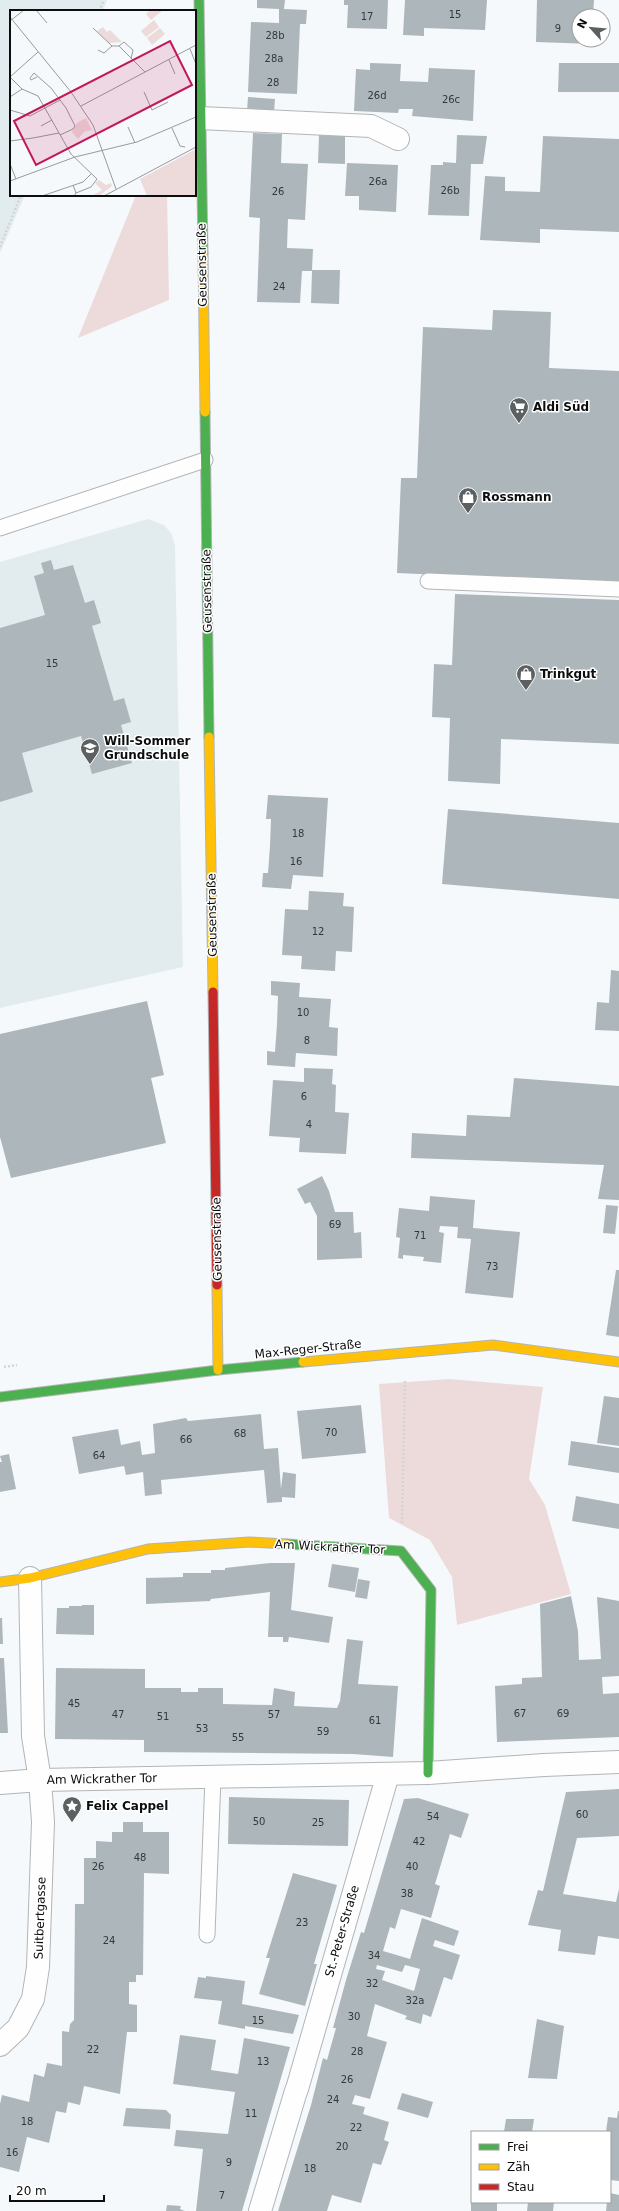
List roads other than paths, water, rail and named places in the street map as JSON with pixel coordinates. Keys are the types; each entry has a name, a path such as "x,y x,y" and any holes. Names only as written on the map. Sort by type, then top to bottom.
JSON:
{"street":[{"name":"Geusenstraße","path":"198,0 218,1370"},
{"path":"200,118 371,126 398,140"},
{"name":"Max-Reger-Straße","path":"0,1397 218,1370 493,1345 619,1362"},
{"name":"Am Wickrather Tor","path":"0,1582 30,1578 148,1549 249,1542 401,1551 431,1590 428,1773"},
{"name":"Am Wickrather Tor","path":"30,1578 33,1736 40,1780"},
{"name":"Am Wickrather Tor","path":"0,1783 40,1780 428,1773 544,1765 619,1762"},
{"name":"St.-Peter-Straße","path":"260,2211 388,1774"},
{"name":"Suitbertgasse","path":"0,2045 18,2028 33,1999 38,1967 43,1822 40,1780"}],"lane":[{"path":"0,528 205,460"},
{"path":"428,581 619,589"},
{"path":"207,1935 213,1777"}],"place":[{"name":"Aldi Süd","path":"519,424"},
{"name":"Rossmann","path":"468,514"},
{"name":"Trinkgut","path":"526,691"},
{"name":"Will-Sommer Grundschule","path":"90,765"},
{"name":"Felix Cappel","path":"72,1823"}]}
